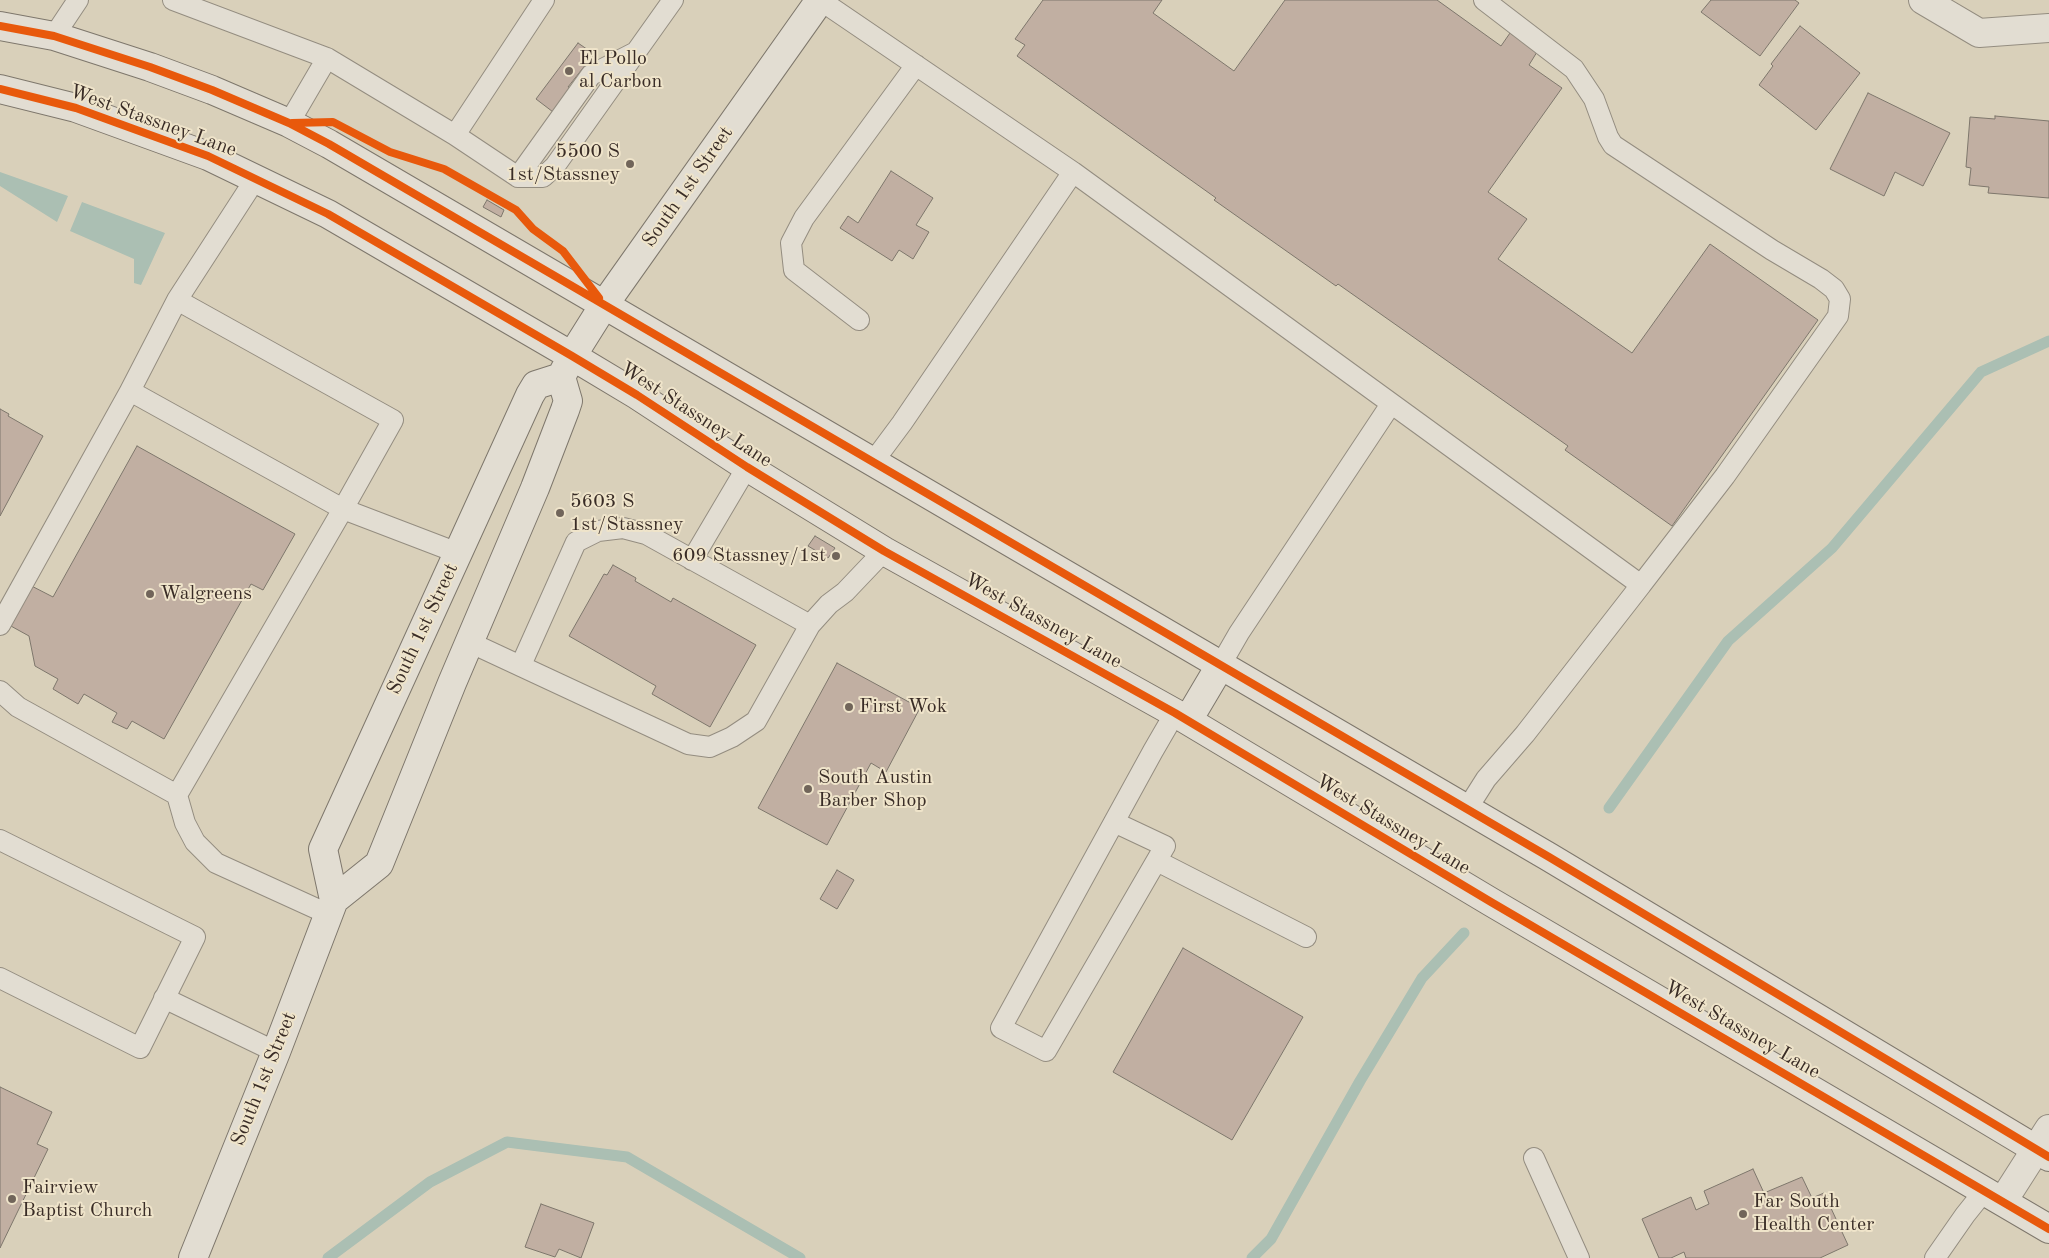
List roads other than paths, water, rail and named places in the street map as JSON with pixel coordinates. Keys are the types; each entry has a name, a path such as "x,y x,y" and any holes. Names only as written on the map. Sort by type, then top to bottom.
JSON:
{"main road":[{"name":"South 1st Street","path":"193,1258 276,1052 331,907 323,849 530,395 536,385 566,366 604,305 820,0"},
{"path":"1923,0 1979,33 2049,28"},
{"path":"0,26 54,36 212,90 289,123 337,148 1220,666 2044,1144 1994,1196"},
{"name":"West Stassney Lane","path":"0,89 76,108 208,156 336,219 566,366 637,395 746,467 884,551 1181,716 1491,902 2049,1229"},
{"path":"331,907 379,864 535,488 565,410 568,401 566,366"},
{"path":"1181,716 1220,666"}],"lane":[{"path":"54,36 78,0"},
{"path":"173,0 327,58 455,135 518,177 543,177 555,166 673,0"},
{"path":"455,135 544,0"},
{"path":"820,0 1073,172 1641,585"},
{"path":"1467,809 1486,779 1525,734 1725,476 1838,316 1840,300 1834,289 1821,279 1772,250 1614,145 1608,137 1594,99 1574,69 1484,0"},
{"path":"289,123 327,58"},
{"path":"859,320 794,270 791,242 804,218 916,65"},
{"path":"873,462 902,423 1073,172"},
{"path":"0,626 130,391 177,300 256,178"},
{"path":"177,300 394,420 177,795 185,824 194,842 216,863 331,907"},
{"path":"130,391 343,509 458,553"},
{"path":"1220,666 1239,633 1391,404"},
{"path":"692,560 746,467"},
{"path":"521,665 576,542 598,531 623,528 646,534 810,625"},
{"path":"470,642 688,744 710,747 756,721 810,625 829,604 846,592 884,551"},
{"path":"0,691 18,707 177,795"},
{"path":"1114,822 1165,846 1046,1051 1001,1028 1114,822 1181,716"},
{"path":"0,840 195,937 140,1048 0,978"},
{"path":"1157,861 1306,937"},
{"path":"164,998 276,1052"},
{"path":"1534,1158 1579,1258"},
{"path":"1935,1258 1965,1215 1994,1196"}],"waterway":[{"path":"1609,808 1728,641 1832,548 1981,372 2049,341"},
{"path":"1252,1258 1271,1239 1360,1081 1422,978 1464,933"},
{"path":"328,1258 430,1182 507,1142 627,1157 800,1258"}],"place":[{"name":"El Pollo al Carbon","path":"569,71"},
{"name":"5500 S 1st/Stassney","path":"630,164"},
{"name":"5603 S 1st/Stassney","path":"560,513"},
{"name":"609 Stassney/1st","path":"836,556"},
{"name":"Walgreens","path":"150,594"},
{"name":"First Wok","path":"849,707"},
{"name":"South Austin Barber Shop","path":"808,789"},
{"name":"Fairview Baptist Church","path":"12,1199"},
{"name":"Far South Health Center","path":"1743,1214"}]}
